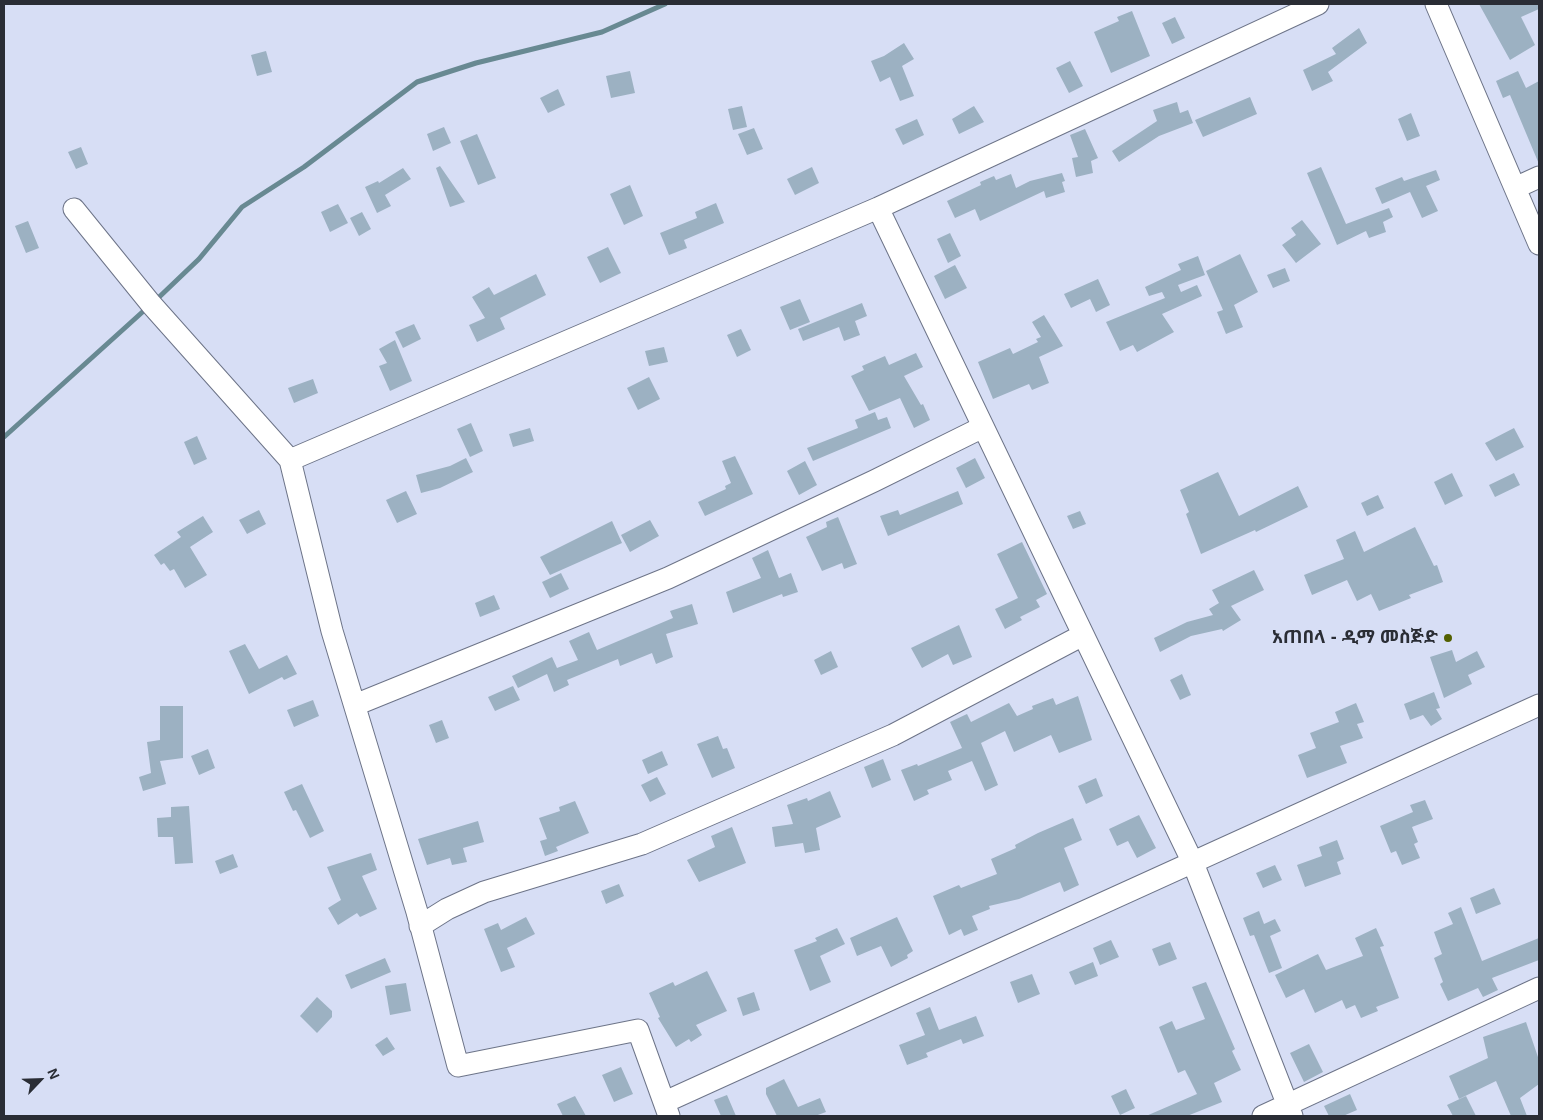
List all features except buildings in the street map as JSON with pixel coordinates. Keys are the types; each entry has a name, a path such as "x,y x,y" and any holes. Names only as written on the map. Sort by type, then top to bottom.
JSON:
{"street":[{"path":"290,460 878,208 1318,4"},
{"path":"1436,4 1539,244"},
{"path":"1515,188 1539,177"},
{"path":"878,208 1193,863 1290,1111"},
{"path":"74,210 151,304 290,460 332,631 420,926 458,1066 638,1030 667,1109 1193,863 1539,705"},
{"path":"354,706 668,578 874,482 983,427"},
{"path":"420,926 447,909 484,892 642,844 893,735 1083,635"},
{"path":"1263,1116 1290,1111 1539,988"}],"waterway":[{"path":"155,301 199,259 242,207 304,167 417,82 476,63 602,32 665,4"},
{"path":"4,437 148,307"}],"place":[{"name":"አጠበላ - ዲማ መስጅድ","path":"1448,638"}]}
